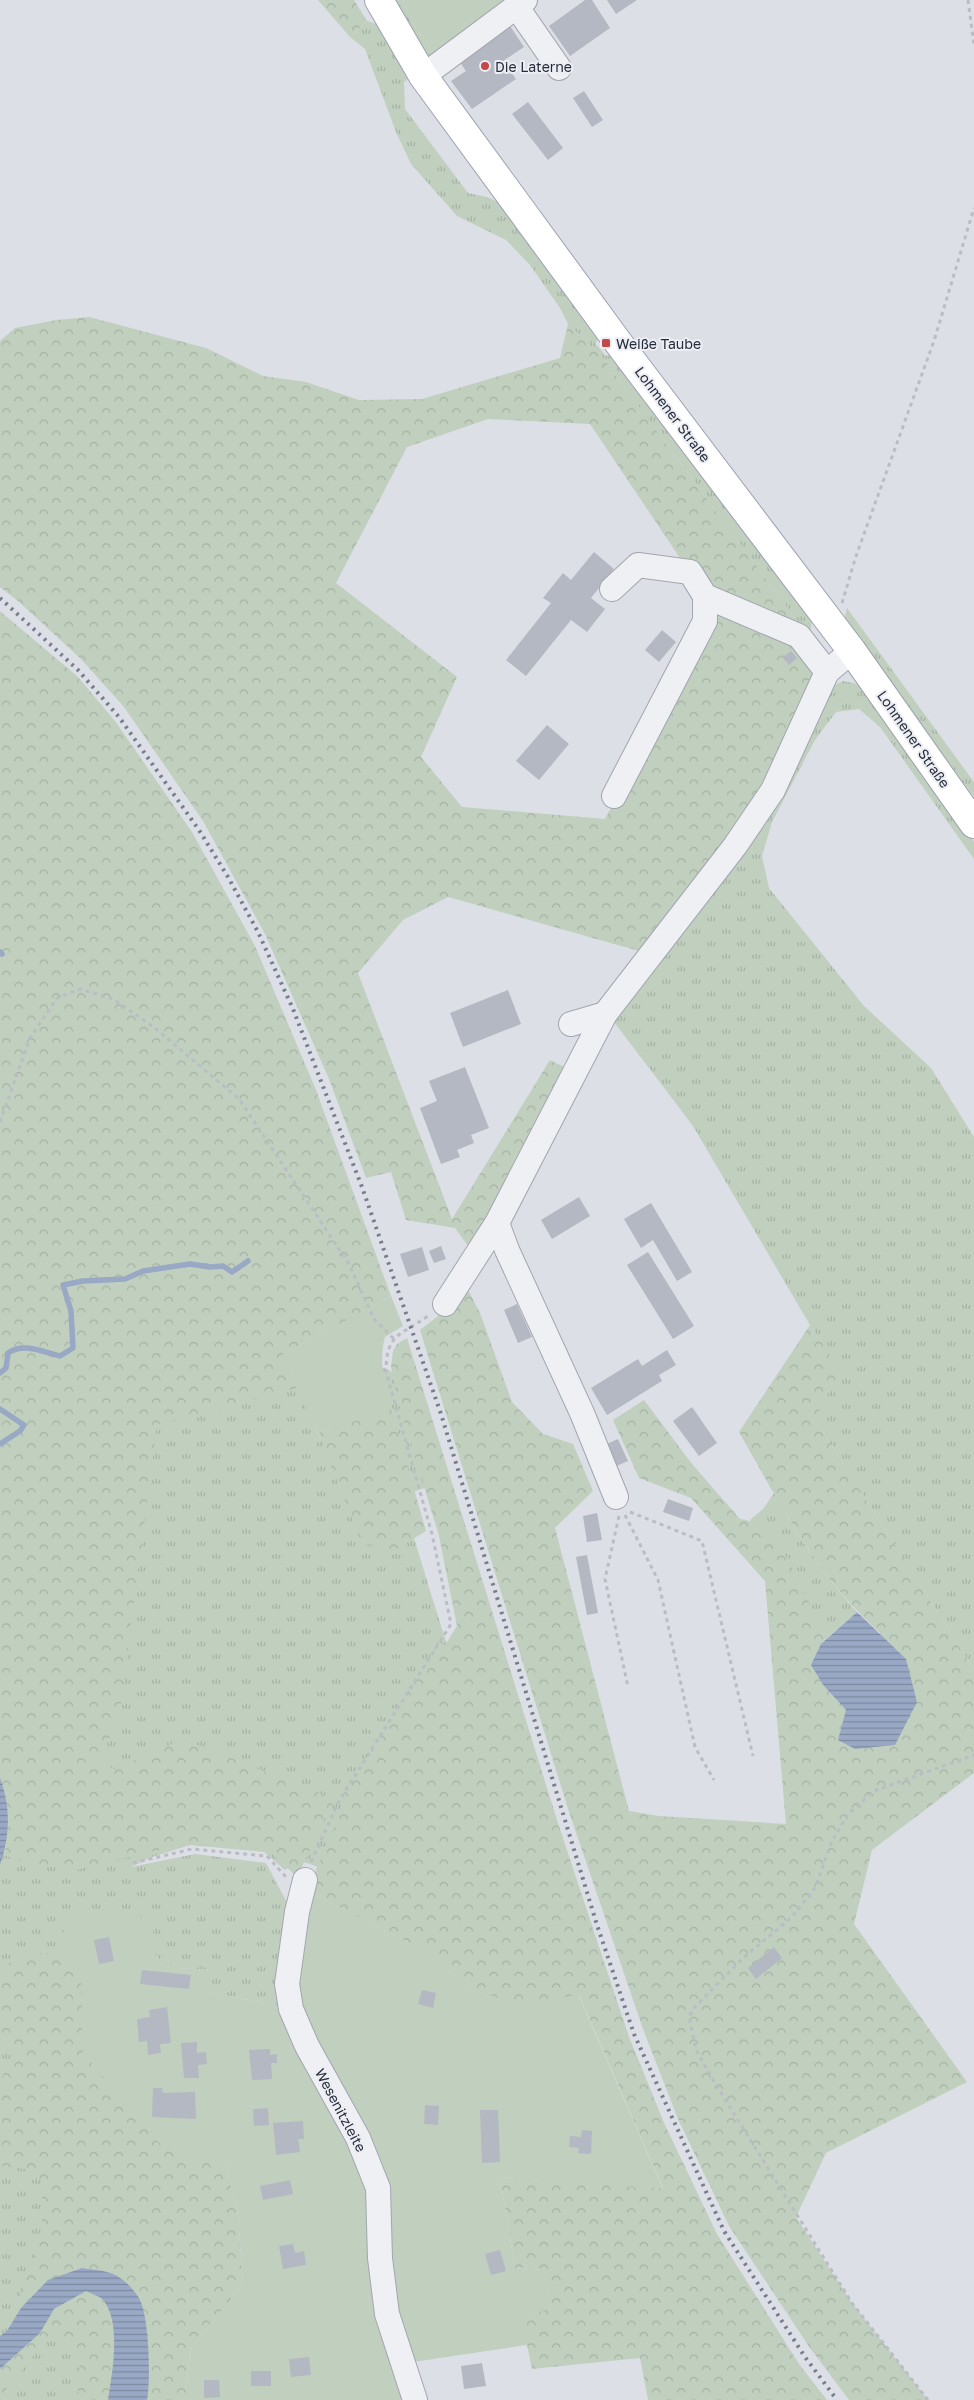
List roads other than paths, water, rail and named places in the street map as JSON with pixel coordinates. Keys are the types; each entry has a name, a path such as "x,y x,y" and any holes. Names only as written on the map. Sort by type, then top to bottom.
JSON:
{"main road":[{"name":"Lohmener Straße","path":"379,0 423,76 624,349 852,651 974,824"}],"street":[{"path":"423,76 520,3 560,68"},
{"path":"612,589 638,565 690,572 705,596 705,621 614,796"},
{"path":"705,596 800,636 827,672"},
{"path":"445,1304 497,1224 605,1014 735,846 773,790 827,672 852,651"},
{"path":"571,1024 605,1014"},
{"path":"497,1224 507,1250 582,1413 618,1502"},
{"name":"Wesenitzleite","path":"303,1887 297,1912 287,1984 291,2009 307,2046 358,2138 378,2188 380,2258 387,2314 414,2400"}],"water":[{"path":"857,1612 906,1659 917,1702 895,1745 855,1749 838,1740 846,1710 824,1686 811,1665 821,1644"},
{"path":"0,1778 6,1800 8,1822 6,1843 0,1865"},
{"path":"82,2268 106,2272 121,2278 140,2300 145,2321 148,2349 149,2378 147,2400 108,2400 114,2348 112,2321 109,2310 103,2300 86,2291 54,2309 40,2333 0,2369 0,2336 7,2331 21,2308 48,2280"}],"waterway":[{"path":"0,1373 6,1368 8,1353 14,1350 27,1348 60,1356 73,1348 71,1311 63,1285 83,1281 125,1279 143,1271 190,1264 210,1267 223,1266 232,1272 248,1261"},
{"path":"0,1409 24,1425 20,1431 0,1444"}],"railway":[{"path":"0,598 78,670 119,717 199,830 228,877 258,932 293,1009 362,1187 441,1414 597,1925 634,2034 724,2231 805,2357 837,2400"}],"place":[{"name":"Die Laterne","path":"485,66"},
{"name":"Weiße Taube","path":"606,343"}]}
